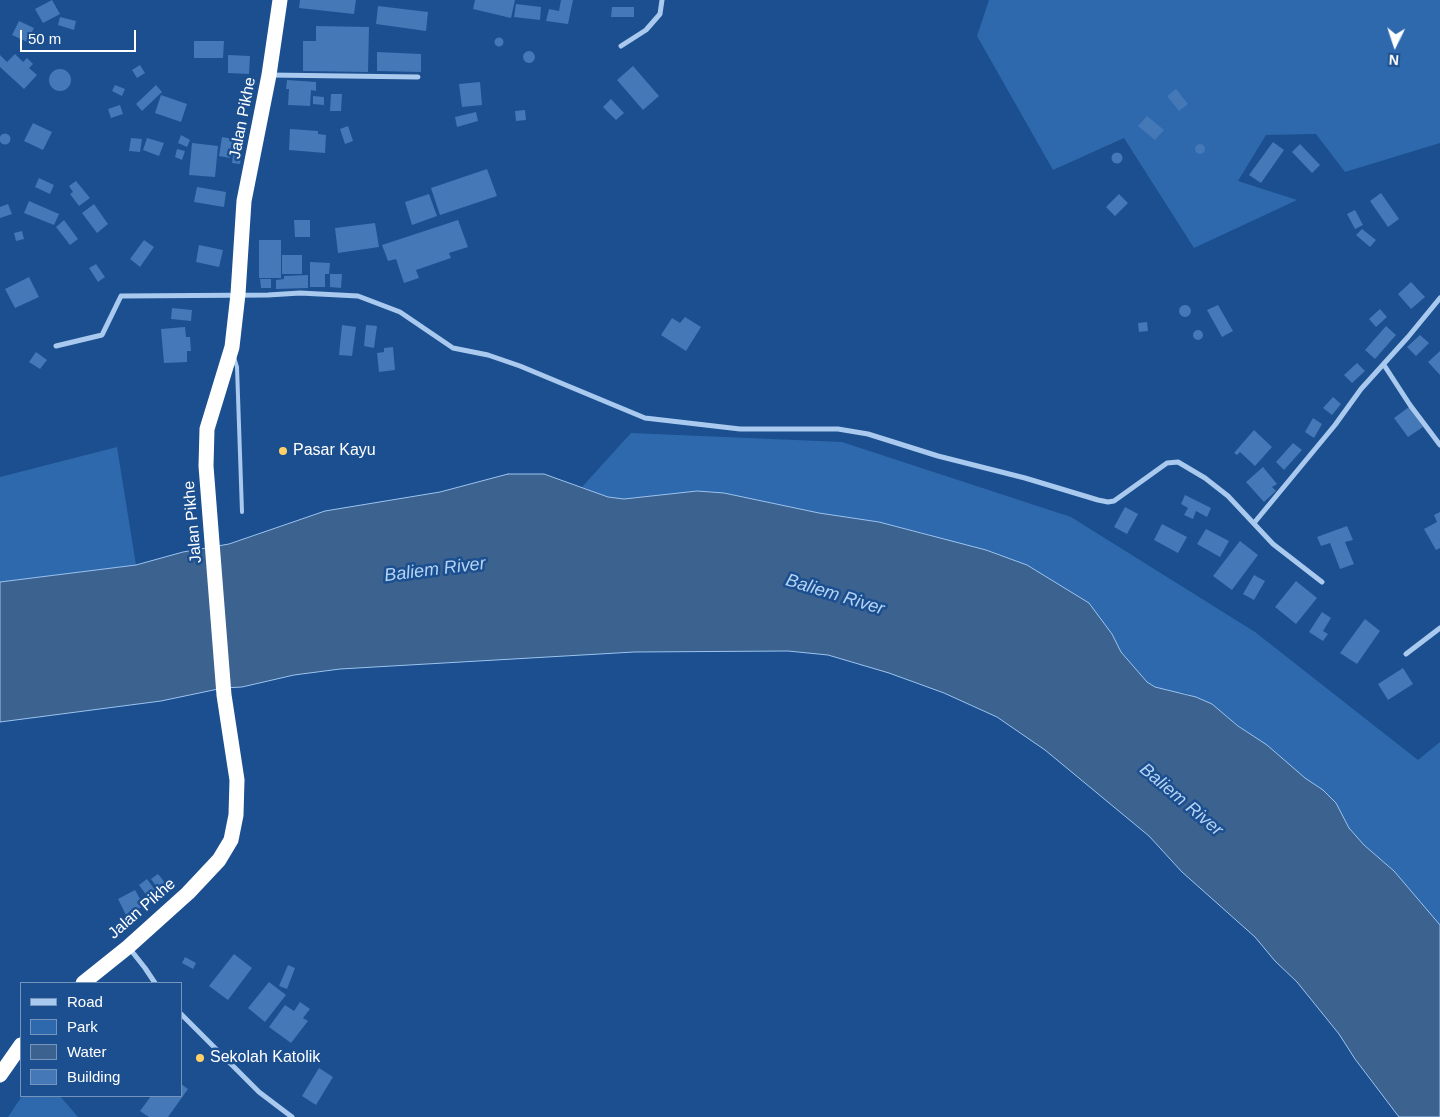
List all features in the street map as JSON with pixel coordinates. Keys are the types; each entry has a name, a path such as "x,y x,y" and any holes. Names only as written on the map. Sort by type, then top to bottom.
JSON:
{"highway":[{"name":"Jalan Pikhe","path":"84,982 128,947 188,893 219,860 231,840 236,815 236,780 224,694 206,466 206,428 232,347 238,294 244,201 270,75 280,0"},
{"path":"0,1075 20,1046"}],"street":[{"path":"621,46 646,30 660,14 662,0"},
{"path":"270,75 418,77"},
{"path":"56,346 102,335 121,296 300,293 358,296 400,312 453,348 488,355 520,366 645,418 740,429 838,429 868,434 938,456 1025,478 1103,501 1114,501 1167,463 1178,462 1205,478 1228,496 1273,544 1322,582"},
{"path":"1254,523 1335,424 1361,389 1384,365 1440,298"},
{"path":"1384,365 1410,405 1440,445"},
{"path":"1406,654 1440,628"},
{"path":"128,947 154,982"},
{"path":"182,1015 259,1092 292,1117"}],"lane":[{"path":"232,347 237,367 242,512"}],"green space":[{"path":"989,0 1440,0 1440,143 1345,172 1316,134 1266,135 1238,181 1297,200 1194,248 1124,138 1053,170 977,36"},
{"path":"631,433 842,442 1071,517 1255,632 1418,760 1440,742 1440,925 1394,871 1364,845 1349,828 1336,803 1323,790 1211,704 1185,693 1154,687 1147,682 1121,652 1112,634 1052,582 1027,565 923,533 879,522 819,513 724,493 697,491 624,499 608,497 582,487"},
{"path":"117,447 136,565 0,582 0,477"},
{"path":"21,1097 61,1097 78,1117 8,1117"}],"water":[{"name":"Baliem River","path":"508,474 544,474 608,497 624,499 697,491 724,493 819,513 879,522 986,550 1027,565 1089,603 1112,634 1121,652 1147,682 1155,687 1196,697 1212,704 1238,726 1267,745 1305,778 1323,790 1336,803 1349,828 1364,845 1394,871 1440,925 1440,1117 1399,1117 1355,1059 1339,1034 1297,982 1275,961 1255,937 1182,872 1149,836 1045,750 997,717 944,693 889,673 828,655 788,651 634,652 340,669 294,675 242,687 223,688 161,701 0,722 0,582 136,565 183,552 229,544 325,511 440,492"}],"building":[{"path":"52,0 60,14 43,23 35,9"},
{"path":"300,0 356,0 354,14 299,8"},
{"path":"475,0 515,0 511,18 473,9"},
{"path":"561,0 573,0 568,24 546,21 549,9 559,11"},
{"path":"516,4 541,7 540,20 514,17"},
{"path":"378,6 428,12 426,31 376,24"},
{"path":"612,7 634,7 634,17 611,17"},
{"path":"60,17 76,21 74,30 58,25"},
{"path":"19,21 34,28 27,42 12,35"},
{"path":"316,26 369,27 368,72 303,71 303,41 316,41"},
{"path":"499,37 504,42 499,47 494,42"},
{"path":"194,41 224,41 223,58 194,58"},
{"path":"527,51 531,51 535,57 531,63 527,63 523,59 523,55"},
{"path":"377,52 421,54 421,72 377,71"},
{"path":"15,54 23,62 27,58 33,64 29,68 37,75 24,89 0,67 0,55 7,62"},
{"path":"228,55 250,56 249,74 228,73"},
{"path":"140,65 145,73 137,78 132,70"},
{"path":"633,66 659,96 643,110 617,80"},
{"path":"60,69 68,72 71,80 68,88 60,91 52,88 49,80 52,72"},
{"path":"287,80 316,82 316,91 311,90 310,106 288,105 289,89 286,89"},
{"path":"480,82 482,105 462,107 459,84"},
{"path":"115,85 125,89 122,96 112,91"},
{"path":"156,85 162,92 142,111 136,104"},
{"path":"1176,89 1188,104 1179,111 1167,96"},
{"path":"331,94 342,94 341,111 330,111"},
{"path":"161,95 187,104 181,122 155,113"},
{"path":"313,96 324,97 324,105 313,104"},
{"path":"611,99 624,113 616,120 603,107"},
{"path":"120,105 123,114 111,118 108,109"},
{"path":"525,110 526,120 516,121 515,111"},
{"path":"476,112 478,121 457,127 455,117"},
{"path":"1147,116 1164,130 1155,140 1138,126"},
{"path":"33,123 52,132 43,150 24,141"},
{"path":"348,126 353,141 345,144 340,129"},
{"path":"290,129 318,131 318,134 326,135 325,153 289,150"},
{"path":"3,134 7,134 10,139 9,143 3,144 0,141 0,137"},
{"path":"181,135 190,140 187,147 178,143"},
{"path":"222,137 233,139 230,158 219,156"},
{"path":"131,138 142,139 140,152 129,151"},
{"path":"147,138 164,143 159,156 143,150"},
{"path":"1273,142 1284,150 1261,183 1249,175"},
{"path":"192,143 218,146 215,177 189,175"},
{"path":"1198,144 1202,144 1205,149 1204,153 1198,154 1195,151 1195,147"},
{"path":"1300,144 1320,165 1312,173 1292,152"},
{"path":"234,148 242,149 240,164 232,163"},
{"path":"177,149 185,151 182,160 175,157"},
{"path":"1115,153 1119,153 1122,158 1121,162 1115,163 1112,160 1112,156"},
{"path":"487,169 497,196 440,215 431,188"},
{"path":"39,178 54,185 50,194 35,187"},
{"path":"76,181 90,198 79,206 70,194 73,192 69,186"},
{"path":"197,187 226,192 224,207 194,202"},
{"path":"1381,193 1399,219 1388,227 1370,201"},
{"path":"429,194 437,216 412,225 405,202"},
{"path":"1119,194 1128,203 1115,216 1106,207"},
{"path":"29,201 59,214 54,225 24,213"},
{"path":"8,204 12,214 0,218 0,207"},
{"path":"94,204 108,224 97,233 82,213"},
{"path":"1355,210 1363,225 1355,229 1347,214"},
{"path":"64,220 78,239 70,245 56,227"},
{"path":"294,220 310,220 310,237 295,237"},
{"path":"458,220 468,247 449,253 451,258 416,270 419,278 404,283 396,259 388,261 382,245"},
{"path":"375,223 379,247 338,253 335,228"},
{"path":"1362,229 1376,240 1370,247 1356,235"},
{"path":"22,231 24,239 16,241 14,233"},
{"path":"144,240 154,247 140,267 130,259"},
{"path":"259,240 281,240 281,278 259,278"},
{"path":"199,245 223,250 219,267 196,262"},
{"path":"282,255 302,255 302,274 282,274"},
{"path":"310,262 330,263 329,274 325,274 325,287 310,287"},
{"path":"96,264 105,277 98,282 89,268"},
{"path":"330,274 342,274 341,288 330,287"},
{"path":"308,275 308,288 276,289 276,280 284,279 284,276"},
{"path":"29,277 39,297 15,308 5,289"},
{"path":"260,279 271,279 271,288 261,288"},
{"path":"1411,282 1425,297 1411,309 1398,294"},
{"path":"1183,305 1187,305 1191,311 1187,317 1183,317 1179,313 1179,309"},
{"path":"1218,305 1233,331 1222,337 1207,310"},
{"path":"172,308 192,310 191,321 171,319"},
{"path":"1380,309 1387,317 1376,327 1369,319"},
{"path":"685,317 701,327 686,351 661,335 672,318 680,323"},
{"path":"1147,322 1148,331 1139,332 1138,323"},
{"path":"342,325 356,327 352,356 339,355"},
{"path":"366,325 377,326 374,348 364,346"},
{"path":"1386,326 1396,335 1375,359 1365,350"},
{"path":"185,327 186,337 190,337 191,351 187,351 187,362 164,363 161,329"},
{"path":"1196,330 1200,330 1203,335 1202,339 1196,340 1193,337 1193,333"},
{"path":"1420,335 1429,343 1416,356 1407,347"},
{"path":"393,347 395,370 379,372 377,353 384,352 384,348"},
{"path":"1440,351 1440,375 1428,362"},
{"path":"36,352 47,360 40,369 29,362"},
{"path":"1357,363 1365,371 1352,383 1344,375"},
{"path":"1333,397 1341,404 1332,415 1323,408"},
{"path":"1409,407 1423,427 1408,437 1394,418"},
{"path":"1313,418 1322,424 1314,438 1305,432"},
{"path":"1254,430 1272,447 1255,466 1240,452 1237,455 1234,453"},
{"path":"1293,443 1302,450 1284,470 1276,462"},
{"path":"1263,467 1277,484 1272,487 1276,491 1264,502 1246,482"},
{"path":"1185,495 1211,508 1207,517 1196,511 1193,519 1184,515 1188,508 1181,504"},
{"path":"1125,507 1138,514 1127,534 1114,527"},
{"path":"1440,512 1440,548 1436,550 1424,529 1437,522 1434,515"},
{"path":"1162,524 1187,537 1178,553 1154,540"},
{"path":"1347,526 1353,540 1345,542 1354,564 1340,569 1330,543 1321,546 1317,537"},
{"path":"1206,529 1229,541 1220,557 1197,544"},
{"path":"1240,541 1258,555 1232,590 1213,576"},
{"path":"1254,575 1265,581 1254,600 1243,594"},
{"path":"1296,581 1317,598 1296,624 1275,607"},
{"path":"1322,612 1331,618 1323,631 1328,634 1323,641 1309,632"},
{"path":"1365,619 1380,631 1357,664 1340,653"},
{"path":"1403,668 1413,684 1388,700 1378,684"},
{"path":"158,874 166,884 158,889 151,879"},
{"path":"147,879 155,890 147,896 139,885"},
{"path":"135,890 144,906 126,915 118,899"},
{"path":"234,954 252,968 228,1000 209,986"},
{"path":"185,957 196,963 193,969 182,963"},
{"path":"288,965 295,968 287,989 279,986"},
{"path":"269,982 286,995 265,1022 248,1008"},
{"path":"300,1002 310,1009 303,1018 308,1021 291,1043 269,1027 285,1005 294,1011"},
{"path":"319,1068 333,1077 316,1105 302,1096"},
{"path":"182,1085 188,1089 168,1117 149,1117 140,1111 150,1097 182,1097"}],"place":[{"name":"Pasar Kayu","path":"283,451"},
{"name":"Sekolah Katolik","path":"200,1058"}]}
